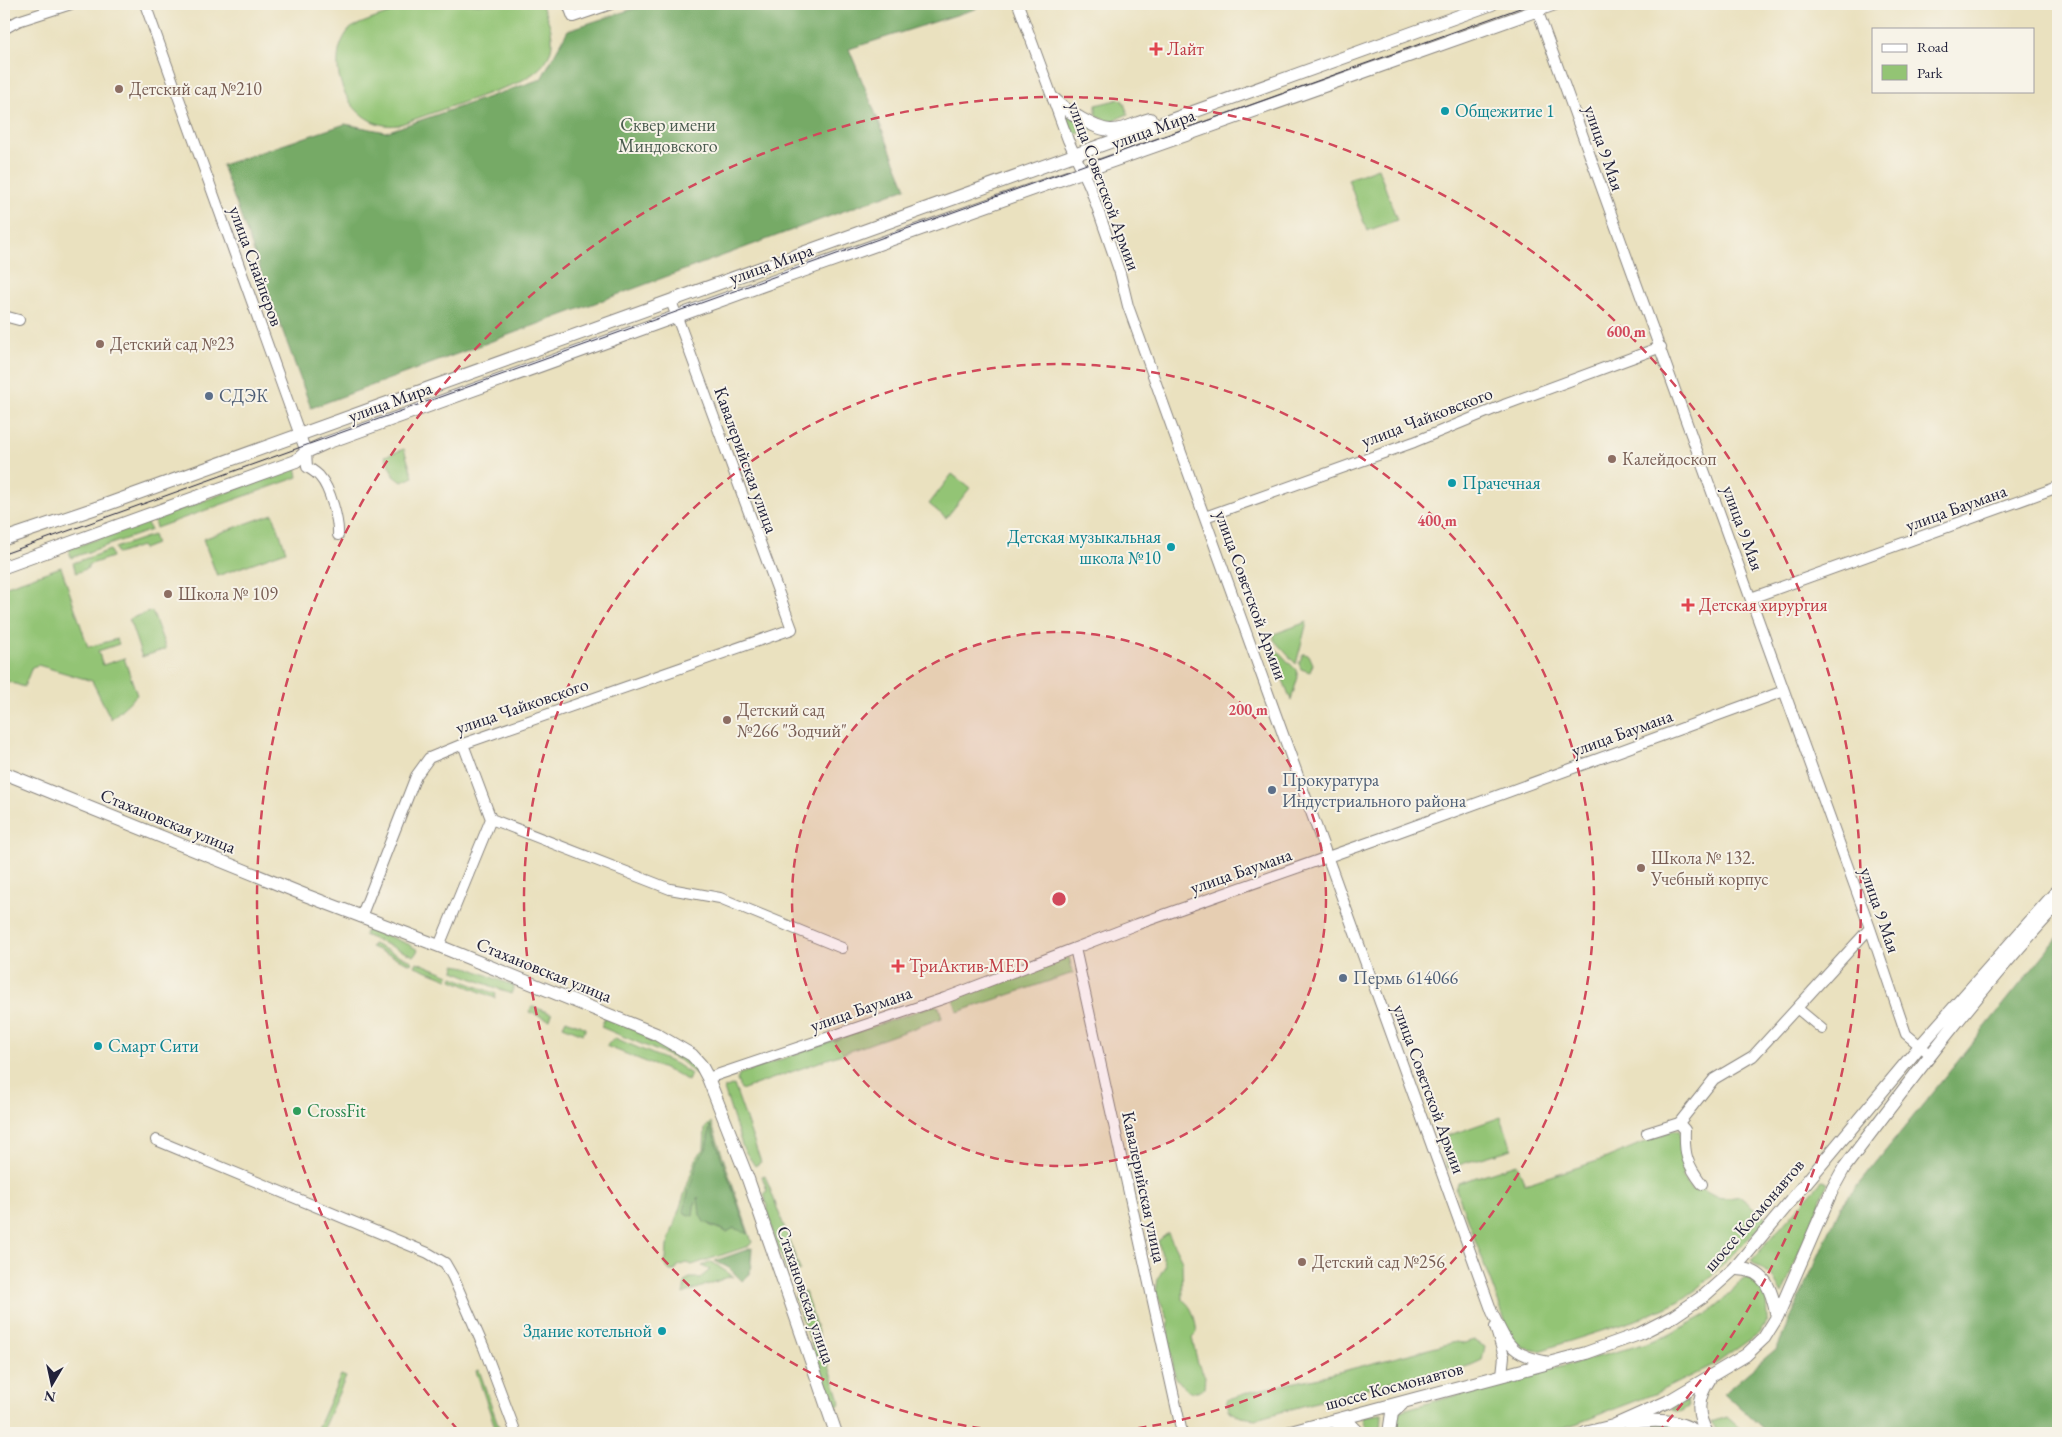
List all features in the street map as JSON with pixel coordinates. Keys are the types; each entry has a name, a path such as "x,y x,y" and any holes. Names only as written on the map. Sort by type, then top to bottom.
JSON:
{"main road":[{"name":"улица Мира","path":"4,539 671,301 1492,4"},
{"name":"улица Мира","path":"4,567 296,461 306,452 677,317 1536,7 1555,4"},
{"path":"1054,99 1063,108 1112,130 1149,119 1172,119"},
{"name":"Стахановская улица","path":"4,773 361,917 439,946 676,1043 701,1065 708,1078 748,1179 836,1433"},
{"name":"шоссе Космонавтов","path":"1287,1433 1404,1403 1550,1362 1639,1334 1674,1316 1705,1296 1734,1269 1920,1046 2058,890"},
{"path":"1613,1426 1666,1402 1711,1378 1746,1355 1764,1338 1777,1317 1833,1188 1844,1168 1931,1055 2012,956 2058,904"},
{"path":"1734,1269 1748,1268 1759,1275 1773,1295 1777,1317"},
{"path":"1707,1433 1702,1423 1698,1401 1711,1378"},
{"path":"1389,1433 1392,1413 1404,1403"},
{"path":"1585,1433 1613,1426 1668,1420 1682,1424 1699,1433"},
{"path":"1332,1421 1350,1424 1359,1433"}],"street":[{"path":"4,29 18,21 71,4"},
{"name":"улица Снайперов","path":"144,4 306,452 307,467 320,476 325,484 337,519 338,535"},
{"path":"568,4 573,17 611,4"},
{"name":"улица Советской Армии","path":"1018,4 1074,155 1090,186 1120,273 1128,306 1492,1312 1504,1356 1502,1375"},
{"name":"улица 9 Мая","path":"1536,7 1613,221 1661,347 1870,928 1906,1034 1931,1055"},
{"name":"Кавалерийская улица","path":"671,301 792,629"},
{"path":"4,316 19,320"},
{"name":"улица Чайковского","path":"1205,517 1414,442 1504,405 1661,347"},
{"name":"улица Баумана","path":"1751,598 2058,487"},
{"name":"улица Чайковского","path":"361,917 418,771 429,758 463,744 792,629"},
{"name":"улица Баумана","path":"708,1078 936,1001 1076,948 1784,691"},
{"path":"439,946 491,819 463,744"},
{"path":"491,819 670,889 720,898 842,948"},
{"path":"1646,1133 1679,1123 1714,1079 1752,1056 1798,1009 1870,928"},
{"name":"Кавалерийская улица","path":"1076,948 1182,1433"},
{"path":"1798,1009 1822,1029"},
{"path":"1679,1123 1685,1130 1684,1151 1691,1169 1702,1184"},
{"path":"156,1140 428,1253 445,1263 484,1348 516,1433"},
{"name":"улица Советской Армии","path":"1492,1312 1514,1350 1526,1358 1550,1362"}],"green space":[{"path":"418,4 541,4 551,30 552,41 546,61 539,69 515,84 398,125 381,124 366,118 353,106 344,92 339,76 338,59 341,43 354,26"},
{"name":"Сквер имени Миндовского","path":"648,4 991,4 849,49 906,188 311,408 222,165 345,124 386,132 541,79 568,30"},
{"path":"1120,99 1123,101 1128,114 1110,122 1096,114 1096,105"},
{"path":"1064,111 1095,128 1073,135"},
{"path":"1378,168 1397,220 1367,231 1348,179"},
{"path":"404,449 413,477 402,482 394,476 385,456"},
{"path":"296,467 298,477 156,528 154,519"},
{"path":"952,474 970,488 946,518 929,504"},
{"path":"273,514 286,551 217,576 203,539"},
{"path":"146,522 151,530 71,558 69,549"},
{"path":"153,535 156,544 143,549 141,546 118,554 115,548"},
{"path":"110,550 112,557 88,565 88,568 76,573 73,563"},
{"path":"61,567 88,647 117,639 119,644 98,651 103,665 124,658 137,695 111,719 92,681 38,665 32,667 24,687 7,681 4,671 4,587"},
{"path":"152,611 166,649 142,657 129,619"},
{"path":"1307,622 1296,664 1274,640 1274,634"},
{"path":"1273,646 1296,670 1298,677 1291,700 1273,655"},
{"path":"1303,654 1309,655 1313,664 1310,672 1301,669 1299,663"},
{"path":"368,928 418,950 414,956 364,935"},
{"path":"2058,937 2058,1433 1768,1433 1724,1393 1777,1348 1841,1206"},
{"path":"373,944 412,961 411,964 371,947"},
{"path":"1069,957 1073,973 958,1012 954,1002 957,997"},
{"path":"417,962 449,975 448,979 415,966"},
{"path":"455,965 467,967 514,986 511,994 454,971"},
{"path":"453,977 496,994 495,998 452,980"},
{"path":"934,1005 939,1007 942,1018 741,1090 737,1080 740,1074"},
{"path":"532,1006 552,1014 550,1020 529,1012"},
{"path":"605,1017 659,1039 672,1047 684,1055 693,1065 697,1075 679,1060 601,1027"},
{"path":"566,1020 586,1028 583,1034 563,1026"},
{"path":"615,1038 676,1064 691,1074 688,1081 679,1075 606,1046"},
{"path":"734,1085 761,1162 755,1166 743,1148 724,1089"},
{"path":"1501,1117 1512,1149 1448,1168 1439,1142 1441,1138"},
{"path":"711,1122 752,1242 749,1246 692,1265 686,1263 678,1266 675,1271 670,1271 663,1264 666,1260 667,1246 697,1156 704,1149 705,1128","holes":["710,1126 737,1229 731,1228 727,1232 709,1225 699,1204 699,1195 694,1206 693,1216 684,1212 706,1149"]},
{"path":"710,1125 748,1234 734,1228 727,1232 704,1222 700,1215 698,1197 694,1206 693,1216 686,1214 683,1210 698,1160 706,1149"},
{"path":"1673,1130 1679,1130 1688,1170 1681,1175 1692,1190 1700,1187 1709,1194 1718,1197 1739,1196 1768,1219 1700,1287 1680,1301 1645,1317 1539,1351 1524,1348 1512,1339 1456,1189 1458,1183 1517,1164 1525,1184 1604,1159"},
{"path":"765,1175 800,1270 790,1274 787,1272 772,1230 764,1193 767,1191 762,1176"},
{"path":"1822,1181 1828,1182 1782,1294 1773,1278 1751,1261"},
{"path":"1168,1233 1182,1261 1183,1300 1192,1311 1196,1323 1197,1333 1192,1338 1198,1364 1205,1376 1204,1387 1198,1392 1188,1391 1175,1377 1168,1337 1169,1321 1156,1293 1158,1278 1165,1266 1158,1241"},
{"path":"752,1248 750,1274 742,1281 729,1268 715,1261"},
{"path":"712,1262 734,1277 731,1276 683,1294 686,1280 700,1278 710,1270 702,1266"},
{"path":"1747,1278 1755,1281 1766,1297 1767,1320 1759,1333 1717,1363 1654,1394 1578,1423 1545,1433 1395,1433 1395,1424 1399,1411 1630,1348 1667,1336 1704,1316 1727,1297 1742,1279"},
{"path":"805,1292 841,1403 836,1407 833,1405 795,1298 796,1295"},
{"path":"1474,1340 1485,1347 1482,1360 1472,1365 1451,1371 1397,1380 1256,1419 1241,1417 1230,1412 1226,1400 1253,1391 1315,1378 1456,1342 1464,1343"},
{"path":"479,1370 501,1433 497,1433 476,1371"},
{"path":"341,1375 346,1377 321,1433 315,1433"},
{"path":"1687,1400 1688,1407 1680,1412 1672,1410 1672,1408"},
{"path":"1382,1414 1381,1433 1368,1433 1363,1419 1364,1416"},
{"path":"1727,1417 1745,1433 1720,1433 1711,1422"},
{"path":"1673,1424 1672,1431 1648,1428 1595,1433 1624,1426"},
{"path":"1342,1425 1353,1433 1313,1433"}],"tram line":[{"path":"4,554 1531,4"}],"place":[{"name":"Лайт","path":"1156,49"},
{"name":"Детский сад №210","path":"119,89"},
{"name":"Общежитие 1","path":"1445,111"},
{"name":"Детский сад №23","path":"100,344"},
{"name":"СДЭК","path":"209,396"},
{"name":"Калейдоскоп","path":"1612,459"},
{"name":"Прачечная","path":"1452,483"},
{"name":"Детская музыкальная школа №10","path":"1171,547"},
{"name":"Школа № 109","path":"168,594"},
{"name":"Детская хирургия","path":"1688,605"},
{"name":"Детский сад №266 \"Зодчий\"","path":"727,720"},
{"name":"Прокуратура Индустриального района","path":"1272,790"},
{"name":"Школа № 132. Учебный корпус","path":"1641,868"},
{"name":"ТриАктив-MED","path":"898,966"},
{"name":"Пермь 614066","path":"1343,978"},
{"name":"Смарт Сити","path":"98,1046"},
{"name":"CrossFit","path":"297,1111"},
{"name":"Детский сад №256","path":"1302,1262"},
{"name":"Здание котельной","path":"662,1331"}]}
